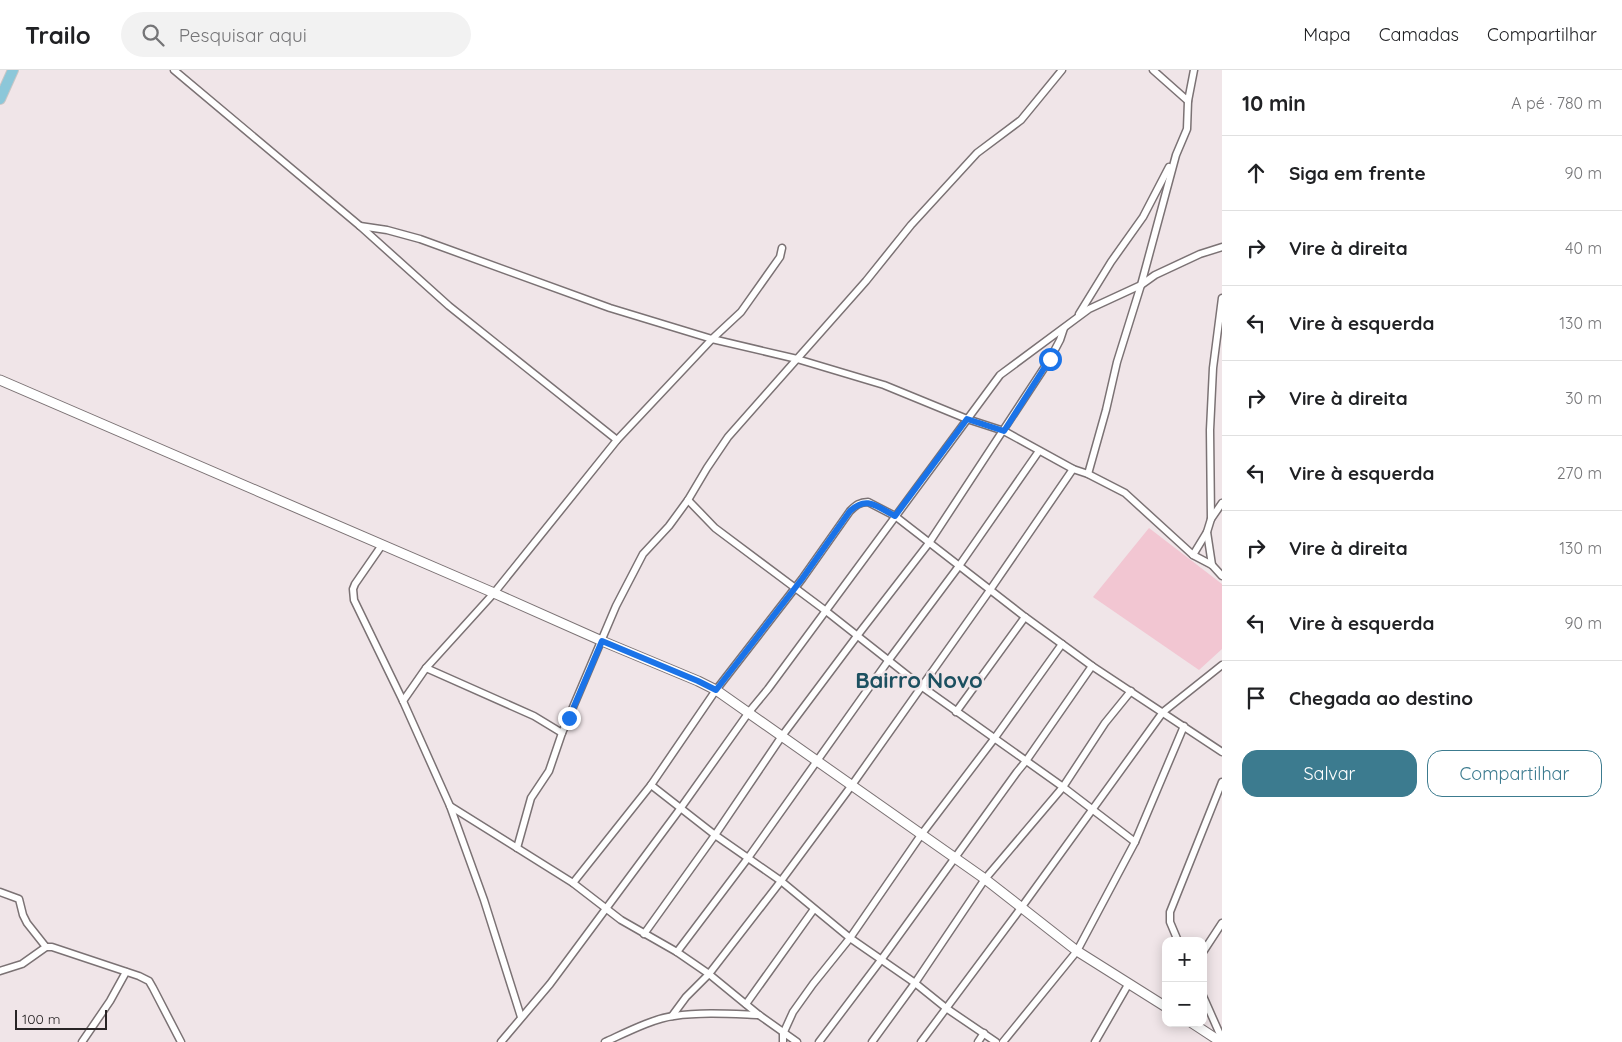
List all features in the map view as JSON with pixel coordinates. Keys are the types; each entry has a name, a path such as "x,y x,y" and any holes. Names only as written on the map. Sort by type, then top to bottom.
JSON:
{"main road":[{"path":"0,99 13,70"}],"street":[{"path":"174,70 360,226 449,306 617,440"},
{"path":"517,848 531,798 549,772 562,733 624,589 643,554 669,526 688,500 728,437 866,281 940,192 977,153 1021,120 1062,70"},
{"path":"1153,70 1188,101"},
{"path":"1088,474 1106,410 1116,362 1141,285 1176,155 1186,129 1188,101 1194,70"},
{"path":"1076,317 1111,262 1143,217 1176,155"},
{"path":"360,226 387,230 420,239 610,308 712,339 797,359 884,385 967,419 1004,431 1073,469 1088,474 1125,493 1193,555 1212,565 1222,576"},
{"path":"501,1042 550,984 680,809 749,712 1000,375 1089,308 1141,285 1200,254 1222,247"},
{"path":"403,701 426,668 494,593 617,440 712,339 741,312 780,257 782,248"},
{"path":"1211,519 1210,430 1213,377 1222,298"},
{"path":"644,934 715,835 782,736 930,543 1050,359 1064,328"},
{"path":"0,380 716,690 985,879 1077,951 1162,1004"},
{"path":"678,952 959,566 1039,451"},
{"path":"672,1016 686,997 709,974 852,785 1073,469"},
{"path":"688,500 715,528 826,611 888,661 956,712 1063,787 1135,842"},
{"path":"574,883 651,785 716,690 850,511 858,504 868,502 895,516 1025,618 1092,666 1222,752"},
{"path":"1193,555 1207,532 1211,519 1222,503"},
{"path":"1207,532 1212,565"},
{"path":"382,545 355,584 353,594 450,806 484,900 521,1017"},
{"path":"956,712 1025,618"},
{"path":"783,1042 783,1034 793,1012 850,938 921,835 994,739 1062,644"},
{"path":"819,1042 1026,761 1092,666"},
{"path":"921,1042 1163,712 1222,666"},
{"path":"426,668 534,716 562,733"},
{"path":"872,1042 985,879 1063,787 1105,722 1131,691"},
{"path":"1003,1042 1077,951 1135,842 1184,726"},
{"path":"1176,937 1170,922 1170,912 1222,782"},
{"path":"651,785 715,835 781,881 850,938 915,982 946,1008 996,1042"},
{"path":"450,806 574,883 605,908 644,934 678,952 709,974 783,1034 797,1042"},
{"path":"0,892 19,899 27,923 46,947"},
{"path":"746,1004 814,909"},
{"path":"1207,946 1222,923"},
{"path":"0,971 22,964 46,947 57,947 149,981 181,1042"},
{"path":"82,1042 126,972"},
{"path":"1096,1042 1129,983"},
{"path":"1207,1005 1222,1041"},
{"path":"605,1042 672,1016 759,1015"},
{"path":"1199,1027 1222,1041"},
{"path":"978,1042 984,1033"}],"shaded area":[{"path":"1149,528 1222,584 1222,649 1199,670 1093,597"}],"district":[{"name":"Bairro Novo","path":"919,680"}],"route":[{"path":"569,718 602,641 716,690 802,579 850,511 858,504 868,502 895,516 967,419 1004,431 1050,359"}]}
